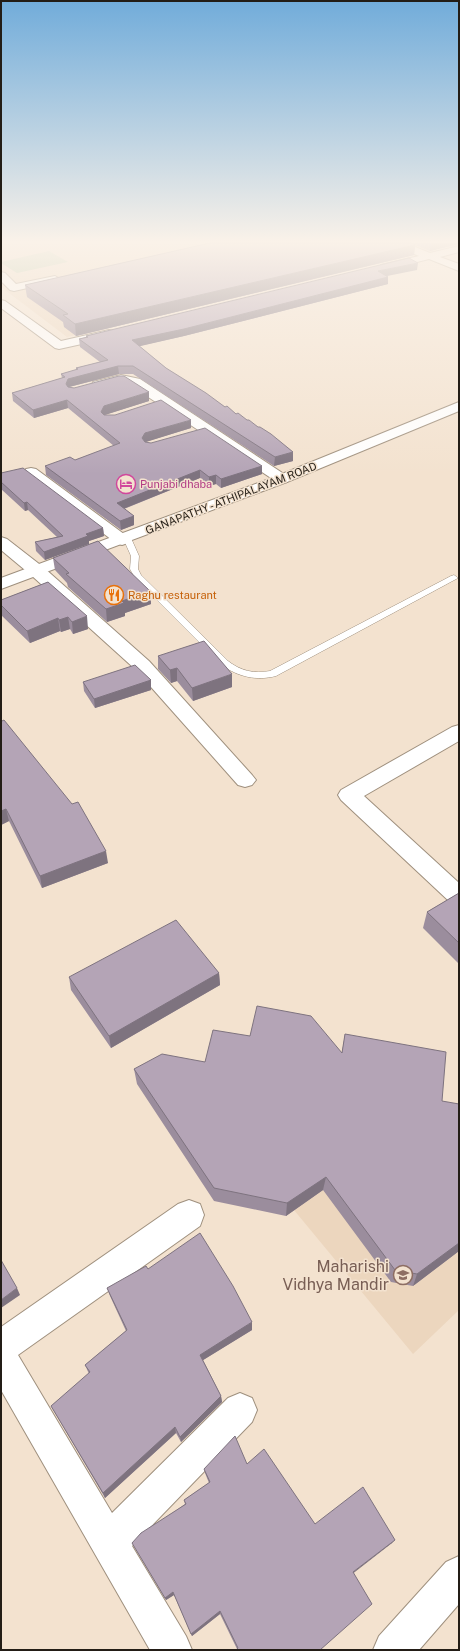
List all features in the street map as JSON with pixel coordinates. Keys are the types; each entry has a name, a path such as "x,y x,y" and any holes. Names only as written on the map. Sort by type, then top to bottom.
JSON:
{"street":[{"path":"25,320 60,345 121,331"},
{"path":"89,387 119,379 128,379 282,479"},
{"path":"148,407 164,402"},
{"name":"GANAPATHY - ATHIPALAYAM ROAD","path":"1,584 282,479 459,406"},
{"path":"192,434 206,430"},
{"path":"31,472 124,539"},
{"path":"1,542 37,571 142,665 245,780"},
{"path":"454,741 349,795 459,897"},
{"path":"1,1347 189,1215"},
{"path":"1,1358 172,1650"},
{"path":"109,1543 240,1410"},
{"path":"393,1650 459,1575"}],"lane":[{"path":"124,539 136,556 134,569 138,576 233,670 259,677 273,674 454,578"}],"shaded area":[{"path":"45,320 138,320 67,337"},
{"name":"Maharishi Vidhya Mandir","path":"343,1161 459,1200 459,1310 413,1354 289,1204"}],"building":[{"path":"70,320 92,320 75,324"},
{"path":"152,320 219,320 132,340 166,368 206,393 225,407 227,406 236,414 238,413 271,434 293,452 275,457 133,366 118,366 68,379 66,384 68,387 74,388 124,376 149,392 104,406 101,412 104,415 115,415 161,400 191,420 145,433 142,438 145,442 151,443 205,428 262,466 221,479 216,475 209,477 200,470 117,503 134,516 120,521 45,466 70,457 75,460 120,443 67,400 33,410 12,393 65,377 61,374 78,369 76,368 108,360 79,339 88,337 86,336"},
{"path":"23,468 103,528 86,534 88,536 44,552 35,542 63,536 27,502 24,503 1,482 1,473"},
{"path":"98,541 150,591 122,601 124,603 106,609 66,574 69,573 53,558"},
{"path":"48,582 87,616 72,622 68,617 59,620 58,618 27,631 1,605 1,600"},
{"path":"204,641 232,674 192,688 177,668 170,670 158,656"},
{"path":"135,665 151,680 94,699 83,682"},
{"path":"1,719 2,721 4,720 72,804 78,802 106,851 40,876 6,809 1,811"},
{"path":"459,893 459,943 427,912"},
{"path":"176,920 219,973 109,1036 69,977"},
{"path":"257,1006 311,1016 342,1053 345,1034 446,1052 442,1101 459,1104 459,1243 417,1274 395,1270 326,1177 287,1203 214,1188 134,1069 162,1054 205,1062 213,1030 250,1036"},
{"path":"200,1233 233,1286 252,1322 200,1355 221,1396 180,1437 175,1427 103,1493 51,1406 90,1372 85,1365 127,1330 107,1288 146,1266 148,1269"},
{"path":"1,1260 17,1288 1,1300"},
{"path":"235,1436 247,1464 264,1449 315,1524 363,1487 395,1540 353,1572 372,1604 320,1650 236,1650 238,1648 220,1611 191,1634 173,1592 165,1598 132,1543 141,1533 186,1504 184,1500 210,1482 204,1469"}],"place":[{"name":"Punjabi dhaba","path":"126,484"},
{"name":"Raghu restaurant","path":"114,595"},
{"name":"Maharishi Vidhya Mandir","path":"403,1275"}]}
